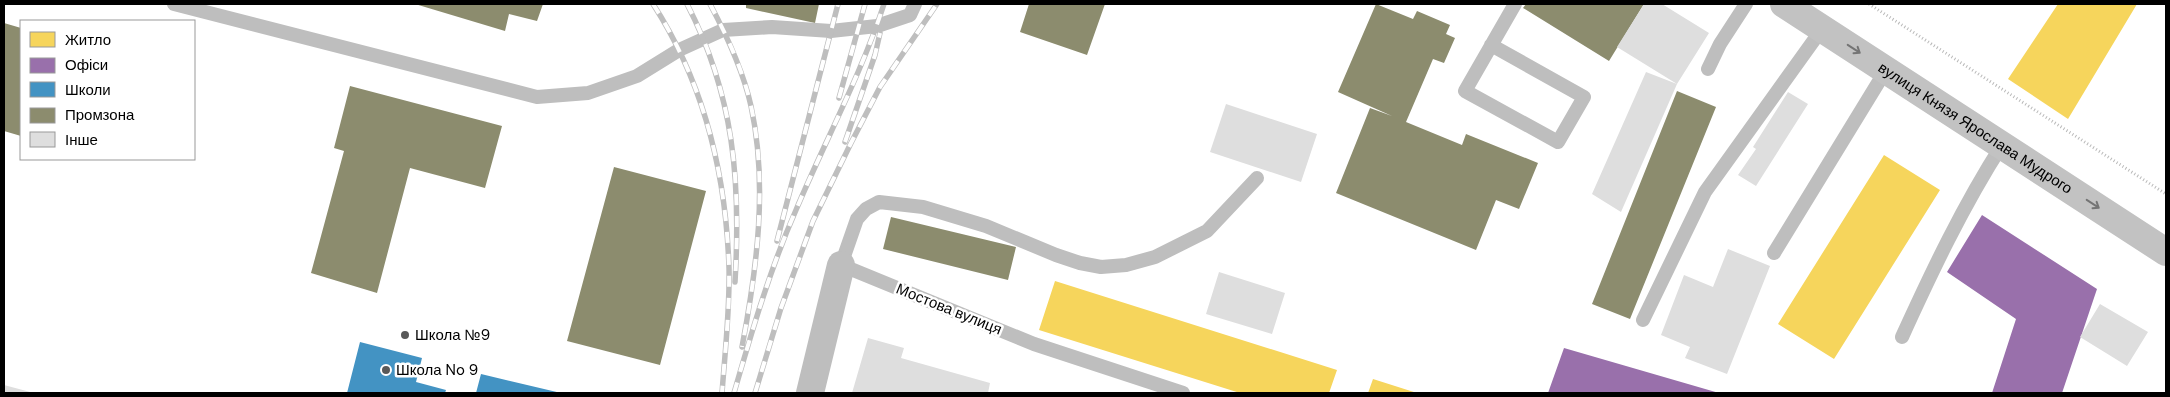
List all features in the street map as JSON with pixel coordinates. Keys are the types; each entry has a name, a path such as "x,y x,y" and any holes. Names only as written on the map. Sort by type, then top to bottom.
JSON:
{"main road":[{"name":"вулиця Князя Ярослава Мудрого","path":"1784,4 2166,252"}],"street":[{"path":"810,393 841,265"}],"lane":[{"path":"174,4 537,97 588,93 637,76 679,50 723,30 772,28 831,31 858,29 877,26 910,15 915,4"},
{"path":"1491,45 1584,96 1558,142 1465,91 1491,45 1515,4"},
{"path":"1708,69 1720,44 1746,4"},
{"path":"1643,320 1705,192 1822,28"},
{"path":"1774,252 1886,70"},
{"path":"1902,337 1932,269 1980,180 2002,145"},
{"path":"841,265 857,219 866,209 879,202 922,207 986,226 1080,263 1101,267 1126,265 1155,257 1207,232 1257,178"},
{"name":"Мостова вулиця","path":"841,265 1034,344 1183,393"}],"path":[{"path":"1869,4 2166,194"}],"building: Житло":[{"path":"2058,4 2137,4 2068,119 2008,79"},
{"path":"1884,155 1940,190 1834,359 1778,324"},
{"path":"1055,281 1337,370 1329,393 1240,393 1039,330"},
{"path":"1373,379 1417,393 1368,393"}],"building: Офіси":[{"path":"1982,215 2097,289 2062,393 1992,393 2016,319 1947,272"},
{"path":"1564,348 1719,393 1548,393"}],"building: Школи":[{"name":"Школа No 9","path":"360,342 422,358 416,382 446,390 445,393 347,393"},
{"path":"481,374 561,393 476,393"}],"building: Промзона":[{"path":"415,4 543,4 537,21 509,14 505,31"},
{"path":"746,4 819,4 815,23 746,8"},
{"path":"1029,4 1105,4 1087,55 1020,32"},
{"path":"1376,4 1413,19 1417,11 1450,25 1446,34 1455,38 1444,63 1433,59 1406,122 1462,145 1466,134 1538,163 1519,209 1496,200 1476,250 1336,193 1370,108 1392,116 1338,92"},
{"path":"1526,4 1644,4 1609,61 1523,8"},
{"path":"4,23 20,28 20,136 4,131"},
{"path":"350,86 502,126 485,188 410,168 377,293 311,273 344,151 334,148"},
{"path":"1677,91 1716,107 1630,319 1592,304"},
{"path":"614,167 706,191 660,365 567,341"},
{"path":"891,217 1016,247 1008,280 883,249"}],"building: Інше":[{"path":"1644,4 1662,4 1709,33 1677,84 1617,47"},
{"path":"1646,72 1677,84 1621,212 1592,194"},
{"path":"1788,92 1808,104 1756,186 1738,175 1756,149 1753,147"},
{"path":"1226,104 1317,134 1301,182 1210,152"},
{"path":"1728,249 1770,266 1727,374 1685,358 1690,347 1661,335 1684,275 1713,287"},
{"path":"1219,272 1285,293 1272,334 1206,314"},
{"path":"2100,304 2148,332 2127,366 2080,337"},
{"path":"868,338 904,348 901,358 990,383 988,393 852,393"},
{"path":"4,385 34,393 4,393"}],"railway":[{"path":"653,4 671,34 699,97 717,164 723,198 729,268 728,315 722,393"},
{"path":"687,4 703,38 715,72 731,139 737,209 735,282"},
{"path":"710,4 744,79 751,106 759,166 759,226 752,287 742,347"},
{"path":"777,241 838,4"},
{"path":"839,98 865,4"},
{"path":"734,393 778,255 807,184 865,56 884,4"},
{"path":"755,393 781,308 813,221 880,87 937,4"},
{"path":"845,142 875,55 880,33"}],"place":[{"name":"Школа №9","path":"405,335"},
{"name":"Школа No 9","path":"386,370"}]}
